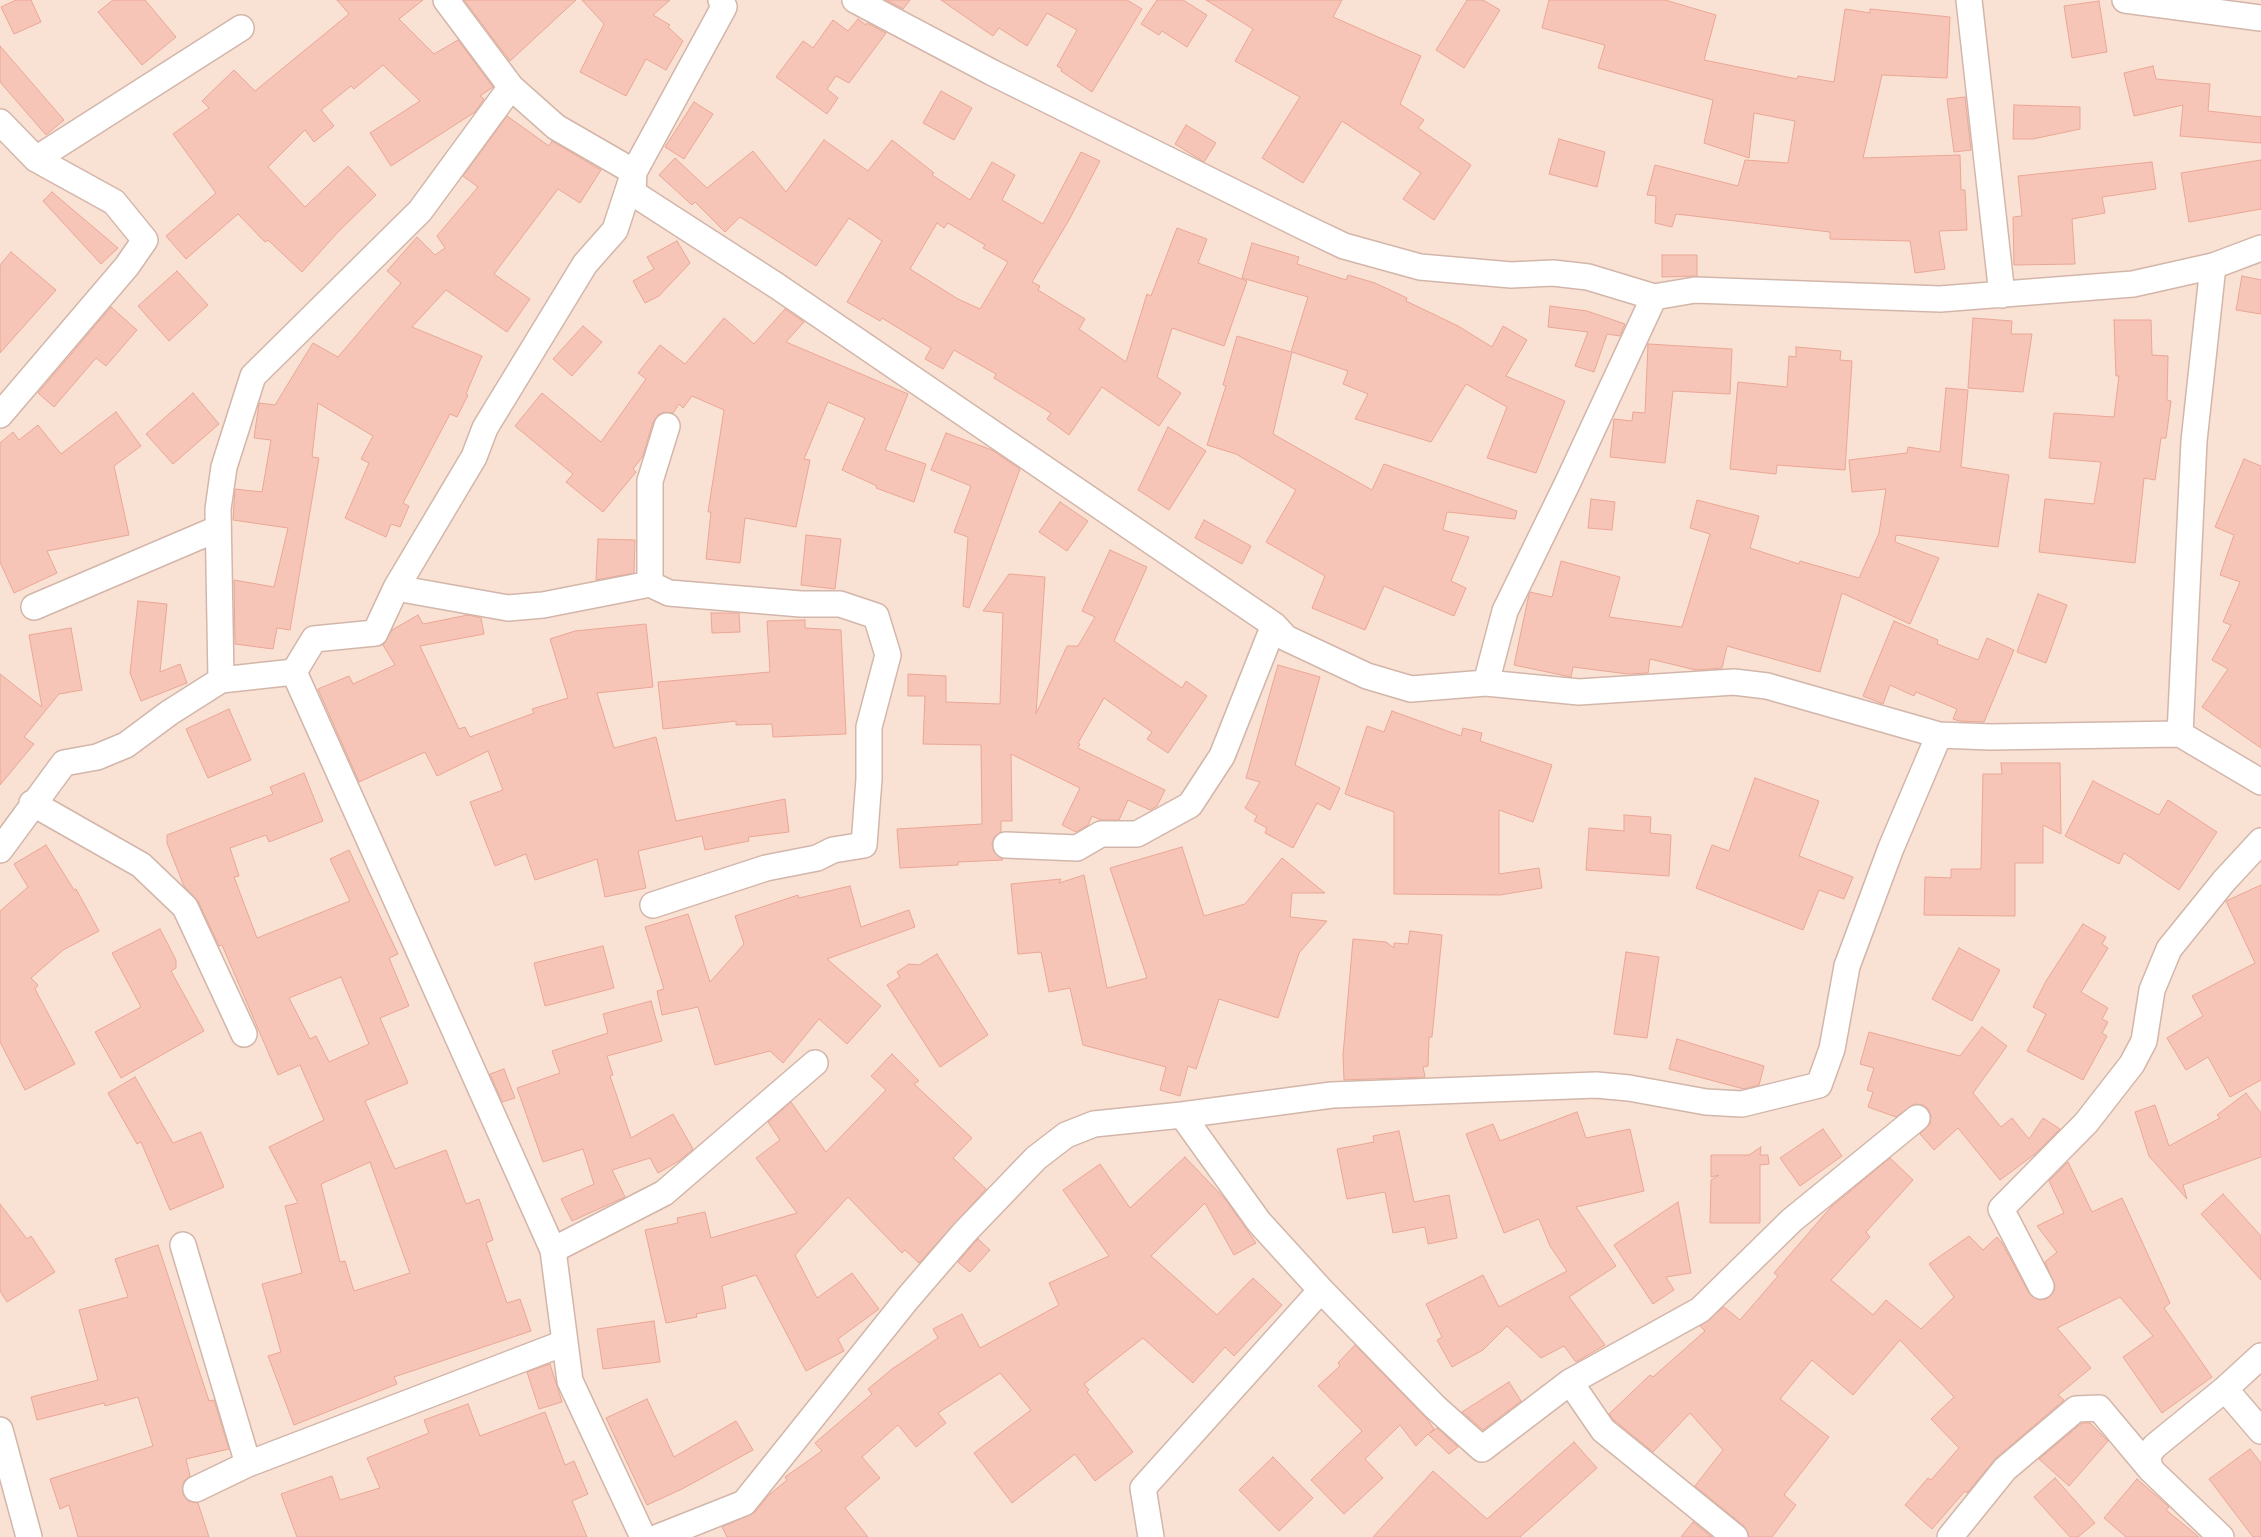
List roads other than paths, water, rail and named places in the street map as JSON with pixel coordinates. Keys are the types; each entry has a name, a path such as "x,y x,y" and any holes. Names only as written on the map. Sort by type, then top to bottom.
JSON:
{"street":[{"path":"446,0 511,87 556,127 634,172"},
{"path":"855,0 993,73 1344,246 1420,267 1511,275 1553,273 1588,277 1654,297 1695,290 1940,298 2133,284 2213,266 2261,248"},
{"path":"1969,0 2002,295"},
{"path":"2125,0 2139,0 2261,18"},
{"path":"294,672 314,639 375,633 396,588 474,457 485,428 585,264 615,230 634,172 727,2"},
{"path":"36,159 241,28"},
{"path":"221,680 217,529 224,467 253,376 420,210 511,87"},
{"path":"0,122 36,159 114,202 145,240 127,266 0,415"},
{"path":"634,172 633,193 776,286 1274,625 1286,638 1367,676 1410,689 1486,683 1579,692 1734,682 1767,686 1939,735 1991,737 2180,734 2261,782"},
{"path":"2180,734 2194,441 2213,266"},
{"path":"1486,683 1504,611 1568,482 1654,297"},
{"path":"650,584 650,480 666,426"},
{"path":"34,607 217,529"},
{"path":"396,588 508,608 543,605 650,584 669,593 801,604 840,604 876,616 888,655 869,727 869,779 864,845 833,850 817,858 766,868 653,905"},
{"path":"1006,844 1077,848 1101,834 1137,834 1190,805 1222,756 1274,625"},
{"path":"0,850 32,803 64,763 97,758 126,745 169,713 221,680 294,672"},
{"path":"294,672 553,1250 570,1381 643,1537"},
{"path":"658,1537 744,1503 908,1298 964,1233 1036,1158 1066,1136 1094,1124 1182,1115 1332,1095 1596,1085 1629,1088 1706,1102 1742,1104 1819,1085 1832,1049 1847,966 1891,848 1939,735"},
{"path":"32,803 141,865 184,907 244,1034"},
{"path":"2041,1286 2001,1209 2086,1123 2132,1064 2144,1041 2152,990 2169,949 2224,881 2261,841"},
{"path":"553,1250 664,1193 815,1063"},
{"path":"1182,1115 1259,1222 1321,1290 1435,1406 1482,1449 1570,1382 1700,1310 1792,1220 1917,1118"},
{"path":"183,1245 248,1464"},
{"path":"1151,1537 1143,1488 1321,1290"},
{"path":"196,1489 248,1464 564,1344"},
{"path":"2151,1470 2147,1456 2155,1446 2225,1389 2261,1356"},
{"path":"1570,1382 1603,1430 1735,1537"},
{"path":"2225,1389 2261,1431"},
{"path":"1950,1537 2005,1468 2076,1409 2099,1408 2151,1470 2221,1537"},
{"path":"0,1430 5,1470 29,1537"}]}
